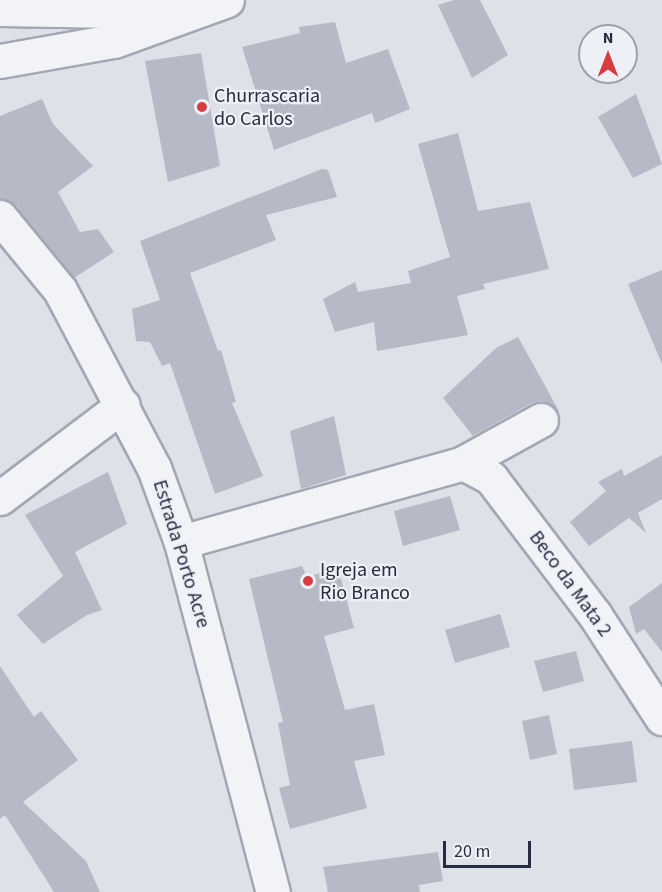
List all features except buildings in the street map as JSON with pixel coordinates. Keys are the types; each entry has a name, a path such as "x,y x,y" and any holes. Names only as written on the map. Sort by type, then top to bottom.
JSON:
{"street":[{"path":"0,60 114,42 184,13 227,0"},
{"path":"0,9 184,13"},
{"name":"Estrada Porto Acre","path":"0,217 60,290 123,405 154,468 181,542 273,892"},
{"path":"0,498 123,405"},
{"path":"181,542 463,463 541,420"},
{"name":"Beco da Mata 2","path":"463,463 490,478 595,615 662,718"}],"place":[{"name":"Churrascaria do Carlos","path":"202,107"},
{"name":"Igreja em Rio Branco","path":"308,581"}]}
